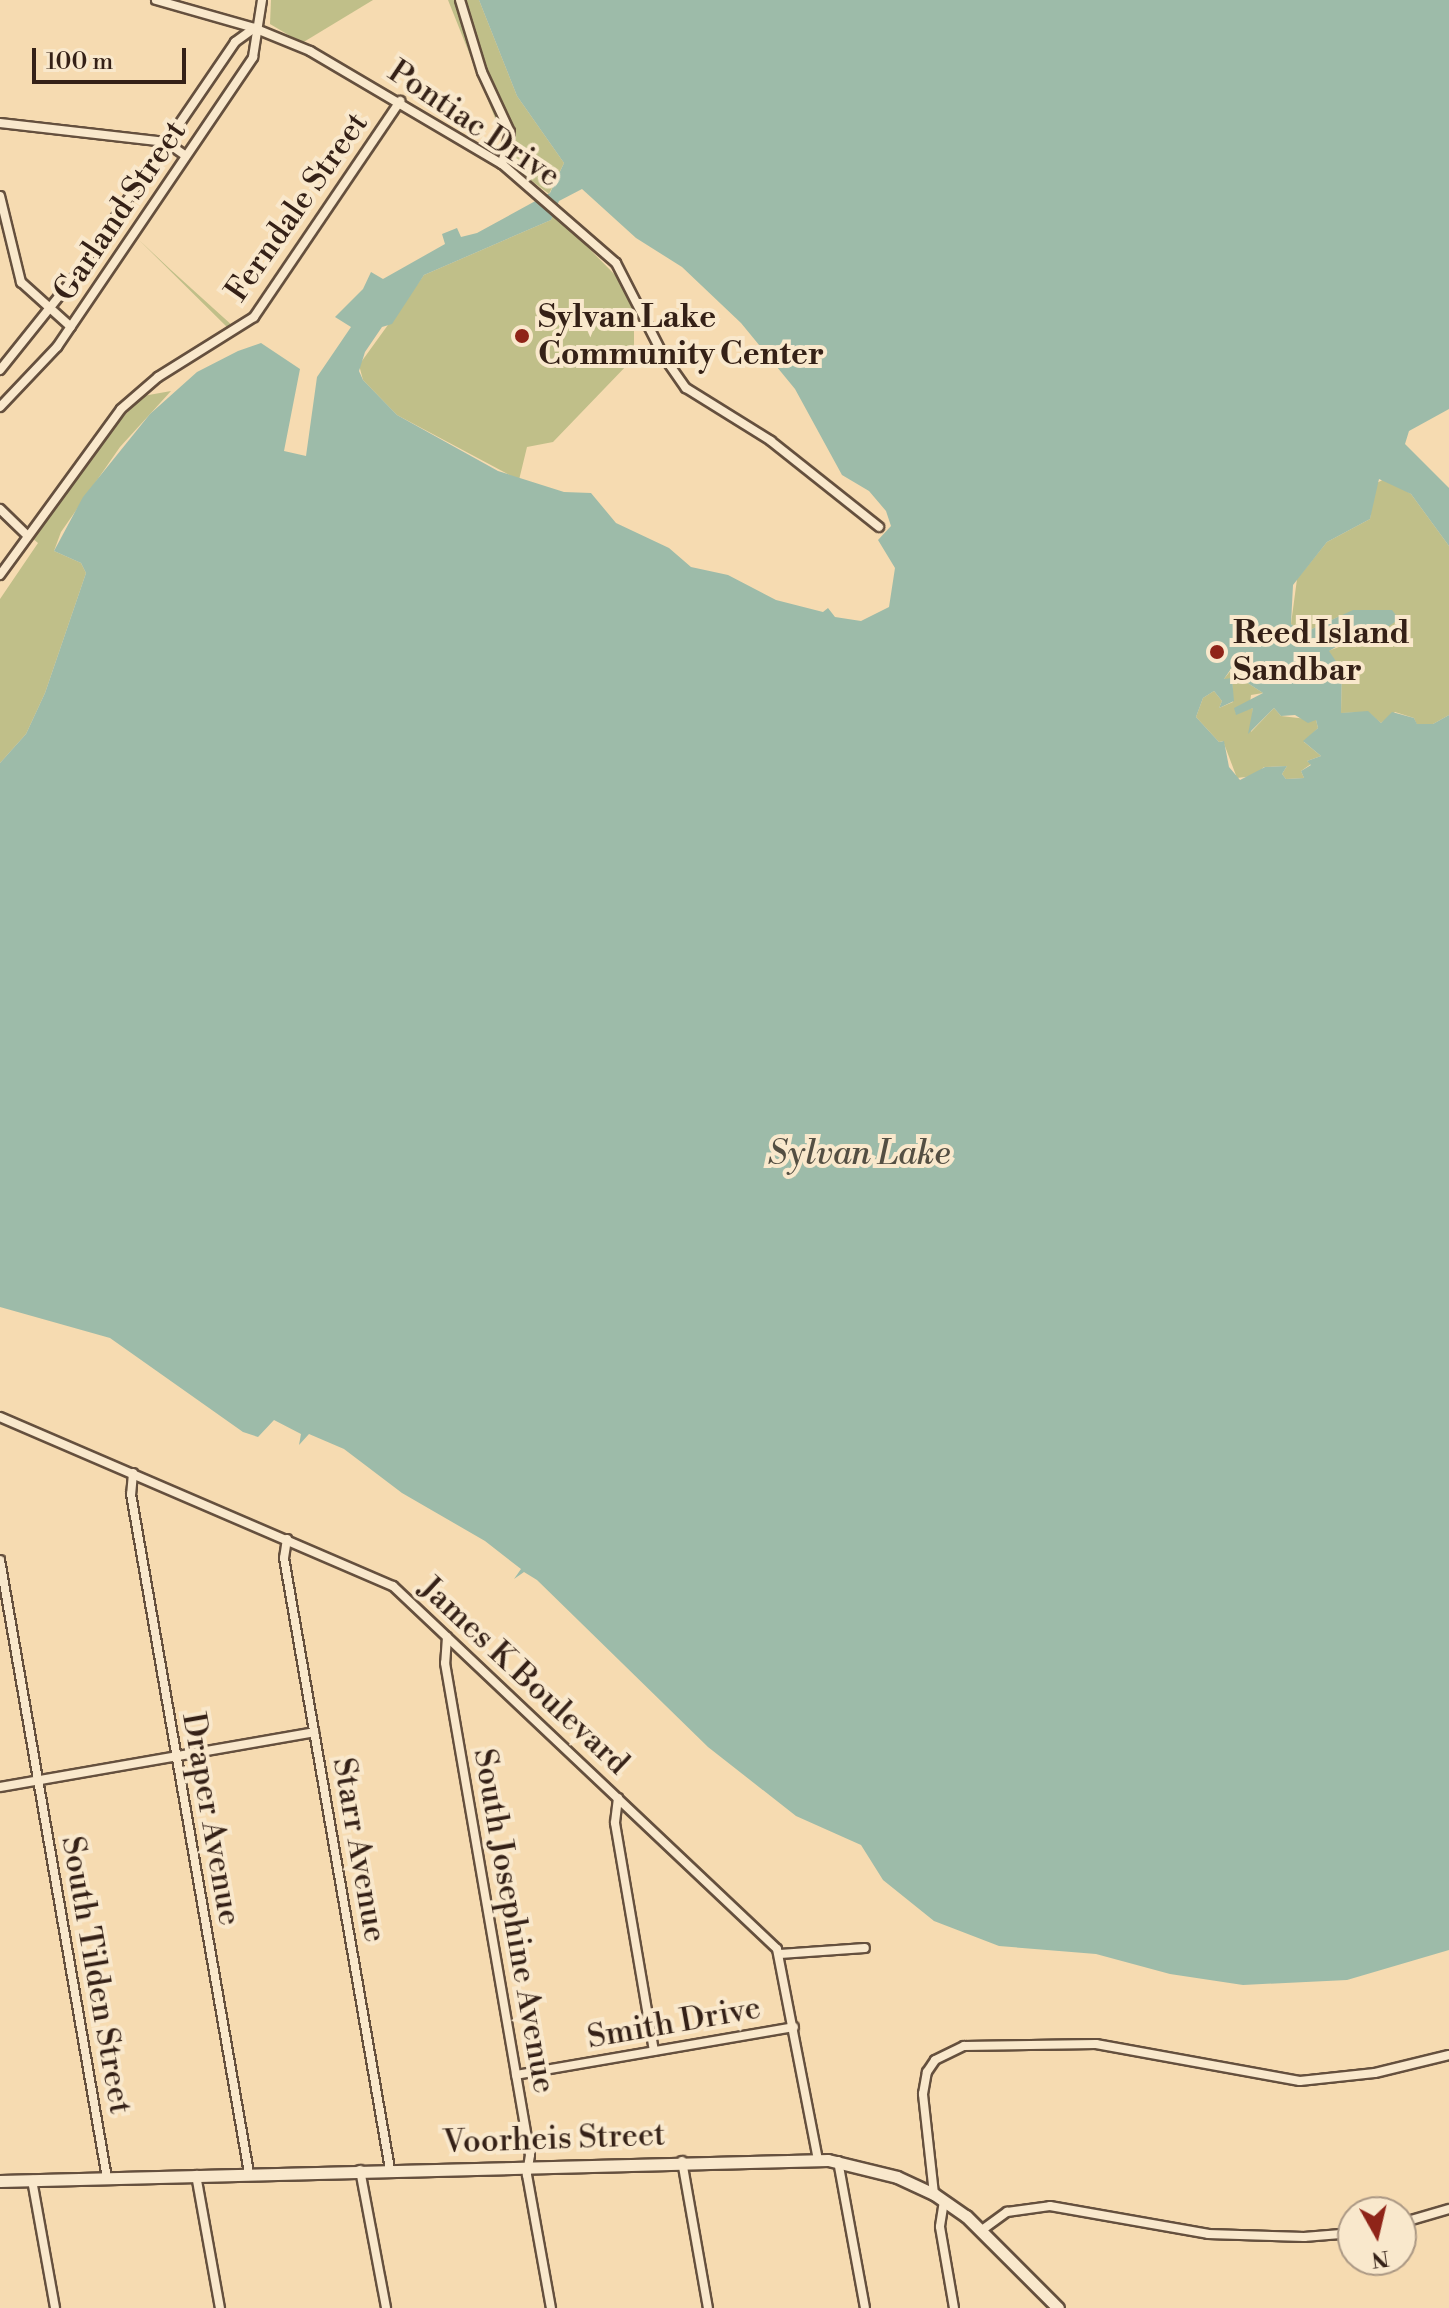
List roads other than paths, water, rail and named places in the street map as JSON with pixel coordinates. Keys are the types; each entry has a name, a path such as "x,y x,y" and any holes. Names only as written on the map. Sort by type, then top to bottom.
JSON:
{"street":[{"name":"Pontiac Drive","path":"156,0 254,28 310,51 400,101 502,164 544,196 619,267 664,357 686,388 771,441 879,527"},
{"name":"Garland Street","path":"0,407 71,327 253,57 254,28 262,0"},
{"path":"460,0 482,72 510,132 502,164"},
{"name":"Garland Street","path":"0,370 50,310 235,42 254,28"},
{"name":"Ferndale Street","path":"0,575 26,534 138,392 254,317 400,101"},
{"path":"0,123 166,142 186,156"},
{"path":"0,196 21,282 71,327"},
{"path":"0,509 26,534"},
{"name":"James K Boulevard","path":"0,1417 388,1582 780,1954"},
{"name":"Draper Avenue","path":"133,1473 131,1494 249,2173"},
{"name":"Starr Avenue","path":"287,1539 284,1558 390,2169"},
{"name":"South Tilden Street","path":"0,1560 107,2178"},
{"name":"South Josephine Avenue","path":"447,1637 445,1663 516,2075 551,2308"},
{"path":"0,1787 314,1732"},
{"path":"618,1798 615,1823 654,2051"},
{"path":"818,2159 780,1954 865,1948"},
{"name":"Smith Drive","path":"516,2075 794,2027"},
{"path":"954,2308 923,2094 927,2072 935,2060 964,2046 1096,2044 1300,2081 1375,2073 1449,2055"},
{"path":"682,2161 708,2308"},
{"name":"Voorheis Street","path":"0,2181 682,2161 838,2161 897,2177 939,2198 982,2230 1058,2308"},
{"path":"838,2161 865,2308"},
{"path":"360,2170 386,2308"},
{"path":"196,2175 220,2308"},
{"path":"32,2180 55,2308"},
{"path":"982,2230 1007,2212 1050,2206 1208,2234 1337,2233"},
{"path":"1417,2218 1449,2209"}],"water":[{"name":"Sylvan Lake","path":"479,0 1449,0 1449,409 1409,431 1405,444 1449,488 1449,546 1411,494 1379,479 1370,519 1327,542 1293,585 1291,624 1303,633 1353,610 1392,610 1399,619 1371,639 1353,637 1329,651 1342,670 1341,713 1368,711 1381,723 1392,712 1414,718 1417,724 1433,724 1449,715 1449,1950 1347,1980 1243,1985 1170,1974 1096,1954 999,1946 934,1921 883,1880 861,1845 796,1816 708,1747 537,1580 524,1572 514,1579 521,1569 485,1541 402,1493 344,1449 309,1434 299,1445 301,1434 274,1420 258,1437 243,1432 110,1338 0,1307 0,763 26,734 45,693 86,573 81,563 54,551 83,497 150,414 197,372 238,351 261,343 300,369 284,451 306,456 317,377 351,327 335,317 363,289 371,272 383,279 445,244 442,234 457,228 461,237 477,233 550,193 564,163 517,96","holes":["582,189 636,238 682,267 741,323 795,389 842,475 869,491 886,511 891,526 878,540 895,568 889,607 861,621 835,617 828,608 823,612 776,600 728,575 691,567 669,548 616,523 591,493 564,492 498,471 397,415 363,380 359,371 365,352 382,327 392,324 424,275 551,220 559,201","1235,663 1246,682 1263,693 1234,708 1236,715 1253,708 1248,734 1274,708 1281,716 1295,715 1308,723 1316,720 1318,728 1303,741 1321,756 1307,761 1311,765 1301,771 1304,778 1286,779 1282,774 1287,766 1265,767 1240,780 1229,767 1224,741 1219,742 1196,717 1203,698 1214,691 1222,701 1219,708 1234,701 1232,678 1224,679"]}],"place":[{"name":"Sylvan Lake Community Center","path":"522,336"},
{"name":"Reed Island Sandbar","path":"1217,652"}]}
